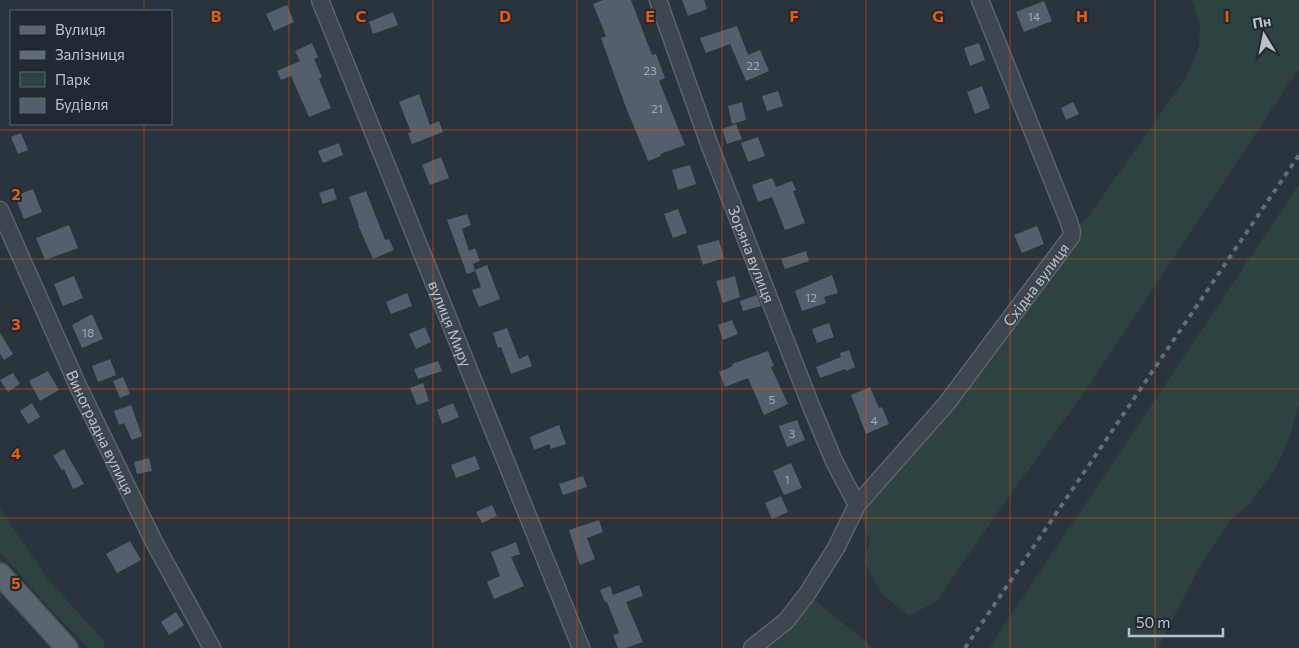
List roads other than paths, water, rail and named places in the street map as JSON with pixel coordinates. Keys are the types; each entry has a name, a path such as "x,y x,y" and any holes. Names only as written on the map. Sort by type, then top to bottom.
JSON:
{"main road":[{"path":"0,574 67,648"}],"street":[{"name":"вулиця Миру","path":"320,0 581,648"},
{"name":"Зоряна вулиця","path":"658,0 711,149 812,406 834,461 857,505"},
{"name":"Східна вулиця","path":"857,505 948,403 1072,232 980,0"},
{"name":"Виноградна вулиця","path":"0,210 78,386 154,542 212,648"},
{"path":"752,648 786,621 807,594 836,548 857,505"}],"railway":[{"path":"965,648 1299,155"}]}
